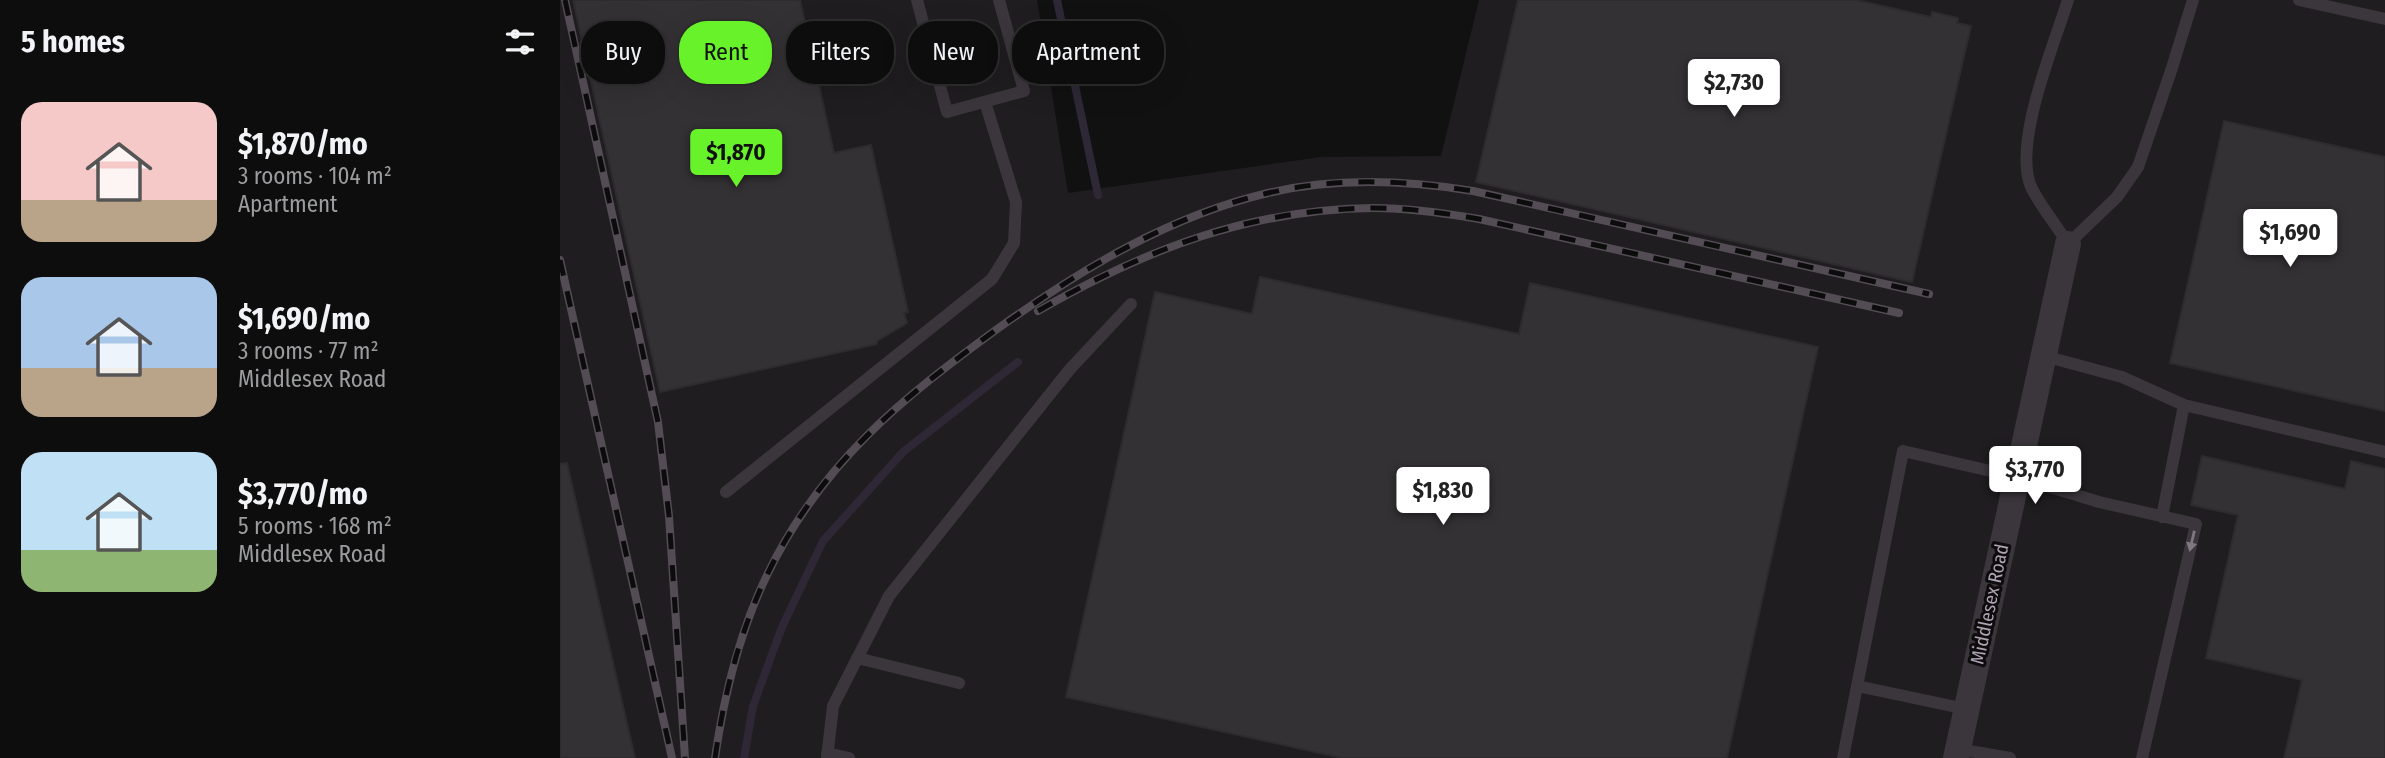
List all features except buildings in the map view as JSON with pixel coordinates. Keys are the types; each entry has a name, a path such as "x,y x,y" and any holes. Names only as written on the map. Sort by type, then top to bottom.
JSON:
{"street":[{"name":"Middlesex Road","path":"1957,754 2068,244"}],"lane":[{"path":"917,0 947,112 1024,91 999,0"},
{"path":"2068,0 2028,129 2025,155 2031,188 2068,244 2117,197 2138,167 2193,0"},
{"path":"2299,0 2385,19"},
{"path":"726,492 992,279 1014,243 1016,202 985,102"},
{"path":"849,758 827,756 833,706 889,596 1070,369 1130,304"},
{"path":"2044,356 2122,377 2184,405 2385,452"},
{"path":"2162,517 2184,405"},
{"path":"1843,758 1903,451 2017,477 2099,502 2196,524 2142,758"},
{"path":"857,658 958,683"},
{"path":"1857,686 1966,709"},
{"path":"1957,754 2010,758"}],"shaded area":[{"path":"560,0 1037,0 1040,21 1012,21 1012,84 1050,84 1068,193 1321,157 1441,156 1479,0 2385,0 2385,758 560,758"}],"waterway":[{"path":"1057,0 1098,195"},
{"path":"744,758 753,706 782,627 823,541 903,452 1018,362"}],"railway":[{"path":"565,0 658,422 669,516 685,758"},
{"path":"715,758 734,665 757,597 788,535 839,466 897,407 1000,327 1095,265 1196,215 1268,193 1319,184 1422,184 1473,191 1929,294"},
{"path":"1038,311 1118,269 1199,237 1284,216 1374,208 1426,211 1479,219 1899,313"},
{"path":"560,260 672,758"}]}
